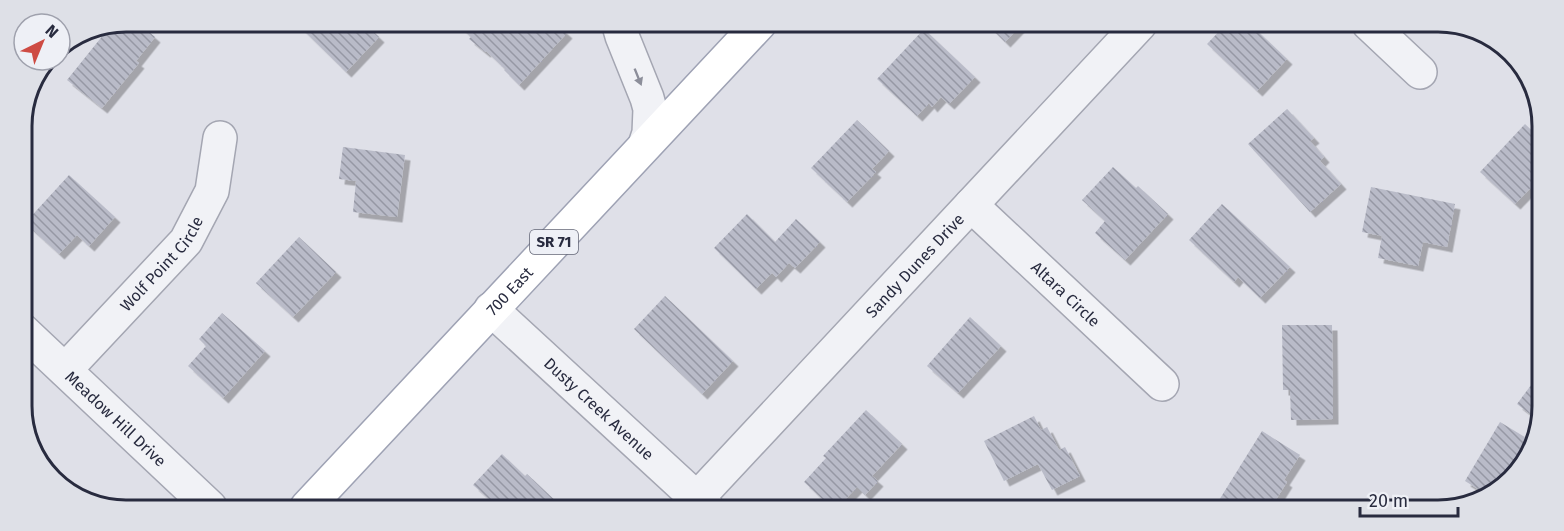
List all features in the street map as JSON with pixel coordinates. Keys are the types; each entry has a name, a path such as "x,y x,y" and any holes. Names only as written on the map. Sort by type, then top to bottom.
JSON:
{"main road":[{"name":"700 East","path":"314,500 752,32"}],"street":[{"path":"622,32 650,109 649,133 645,145"},
{"name":"Sandy Dunes Drive","path":"702,500 1133,32"},
{"path":"1378,32 1420,72"},
{"name":"Wolf Point Circle","path":"65,370 186,241 212,191 220,138"},
{"name":"Altara Circle","path":"971,206 1162,384"},
{"name":"Dusty Creek Avenue","path":"491,309 691,500"},
{"name":"Meadow Hill Drive","path":"32,339 203,500"}],"building":[{"path":"149,32 155,37 136,61 139,63 102,108 67,80 104,34"},
{"path":"305,32 374,32 379,37 346,72"},
{"path":"466,32 567,33 519,85 486,51 469,39 471,37"},
{"path":"921,32 927,32 975,77 949,104 941,97 932,107 929,103 917,116 877,79"},
{"path":"995,32 1014,32 1005,42"},
{"path":"1218,32 1258,32 1287,59 1257,91 1207,44"},
{"path":"1287,109 1314,138 1310,141 1324,157 1320,161 1341,184 1310,212 1248,144"},
{"path":"857,120 889,151 872,169 876,172 847,202 811,168"},
{"path":"1525,124 1532,131 1532,186 1515,204 1480,172"},
{"path":"343,147 405,155 397,217 353,212 356,181 339,179"},
{"path":"1113,167 1168,214 1125,260 1095,233 1105,221 1082,200"},
{"path":"69,175 115,217 89,246 77,235 59,254 32,229 32,215"},
{"path":"1371,187 1455,204 1447,247 1423,242 1418,266 1378,258 1382,236 1362,232"},
{"path":"1222,204 1290,267 1260,298 1238,277 1234,282 1189,240"},
{"path":"747,214 775,242 796,219 820,242 795,268 789,263 776,277 772,273 756,289 714,248"},
{"path":"299,237 336,272 293,317 256,283"},
{"path":"665,296 733,361 702,394 634,329"},
{"path":"222,313 265,351 223,398 188,366 206,346 199,339"},
{"path":"970,317 1001,346 958,393 927,366"},
{"path":"1282,325 1332,325 1333,419 1291,420 1290,390 1283,390"},
{"path":"1532,384 1532,416 1517,404"},
{"path":"866,410 902,444 872,476 878,481 865,495 857,487 845,499 823,499 804,482 826,458 823,456"},
{"path":"1034,416 1041,430 1047,427 1059,450 1065,447 1080,476 1052,490 1038,464 1004,481 984,441"},
{"path":"1500,422 1526,438 1517,458 1496,480 1480,490 1465,481"},
{"path":"1262,431 1300,455 1284,480 1287,482 1276,499 1220,499"},
{"path":"502,454 554,500 490,500 473,485"}]}
